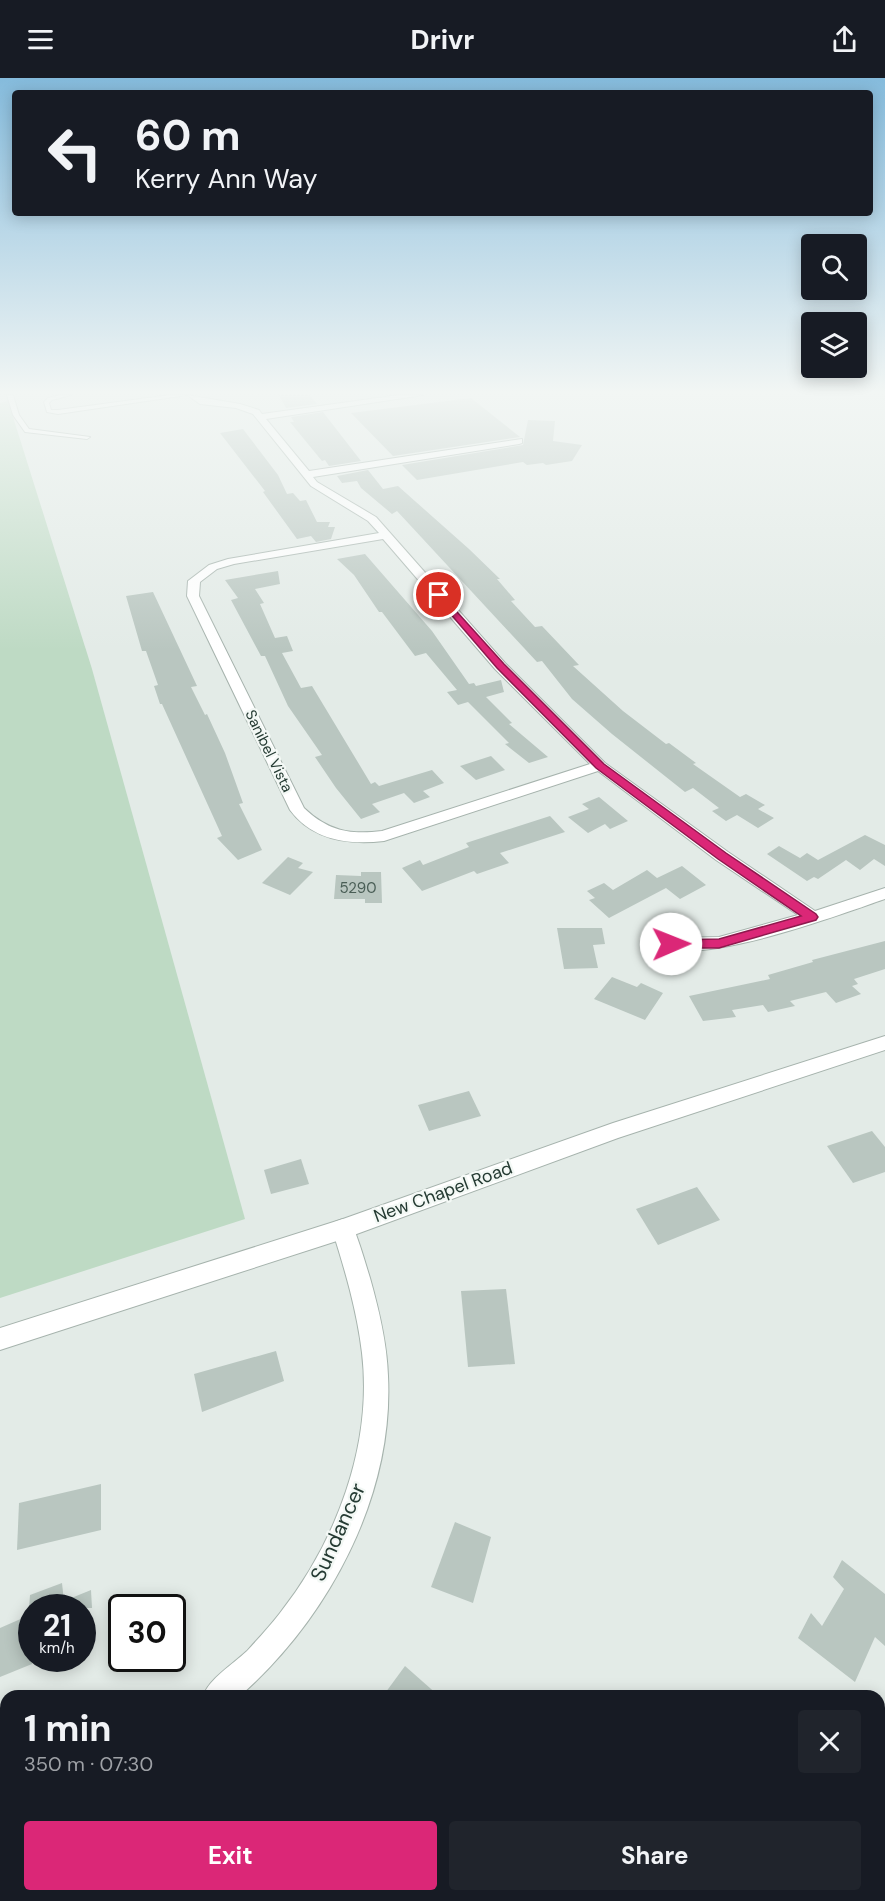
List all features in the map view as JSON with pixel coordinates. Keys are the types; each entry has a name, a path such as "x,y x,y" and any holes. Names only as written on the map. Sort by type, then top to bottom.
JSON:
{"street":[{"path":"310,480 319,488 372,519 500,666 600,766 722,856 812,917"},
{"name":"Sanibel Vista","path":"386,535 232,561 213,567 194,581 193,596 298,810 309,822 323,832 342,837 364,839 384,836 600,766"},
{"path":"671,944 719,943 812,917 885,893"},
{"name":"New Chapel Road","path":"0,1339 343,1229 612,1131 885,1043"},
{"name":"Sundancer","path":"225,1690 268,1650 303,1606 329,1562 356,1502 369,1450 376,1398 374,1359 368,1322 343,1229"}],"green space":[{"path":"0,480 33,480 92,669 245,1219 0,1298"}],"building":[{"path":"257,480 280,480 287,494 293,493 300,501 306,500 317,522 330,522 328,527 335,527 331,539 316,542 311,536 297,539 263,492 265,491"},
{"path":"340,480 376,480 383,489 398,486 500,579 497,579 515,600 511,601 535,627 542,626 579,665 573,666 623,711 740,797 746,794 765,805 758,809 774,818 758,828 737,815 726,821 712,811 719,808 693,788 685,792 572,699 542,661 537,662 397,511 392,514 361,488 357,481 342,483"},
{"path":"365,554 432,631 469,684 474,683 476,686 501,680 504,692 486,697 512,723 509,724 548,757 529,763 505,744 509,743 468,702 458,705 447,692 457,690 426,653 415,656 382,612 379,612 354,575 337,559"},
{"path":"278,571 280,584 255,589 264,603 260,604 275,638 287,636 293,651 282,653 301,688 312,686 371,784 375,782 379,786 432,770 444,783 423,791 430,797 414,803 404,793 372,804 380,812 361,819 315,757 322,755 288,706 265,656 261,656 231,600 238,598 225,580"},
{"path":"153,592 197,686 191,687 205,715 207,714 225,753 243,803 239,804 262,850 238,860 217,838 222,836 162,704 160,704 154,686 158,685 146,651 142,651 126,596"},
{"path":"491,756 505,770 476,780 460,766"},
{"path":"599,797 628,821 610,829 605,824 588,833 568,817 589,809 582,804"},
{"path":"550,816 565,832 500,853 509,863 477,874 474,871 422,891 402,868 420,860 423,865 469,847 466,843"},
{"path":"865,835 885,845 885,866 874,859 860,870 846,860 818,879 814,877 807,881 767,854 779,846 800,858 807,853 818,860"},
{"path":"288,857 303,863 298,868 313,872 290,895 262,883"},
{"path":"682,866 706,885 680,899 666,888 609,918 589,900 595,898 587,891 604,883 613,890 647,870 657,878"},
{"path":"361,872 381,872 382,903 365,903 365,899 334,899 336,875 361,876"},
{"path":"557,928 602,928 605,944 593,945 598,968 564,969"},
{"path":"885,941 885,969 854,979 858,984 852,986 861,994 836,1003 826,992 790,1001 795,1006 768,1012 763,1005 732,1010 736,1017 703,1021 689,996 770,979 768,975 813,962 812,960"},
{"path":"612,977 637,987 641,983 663,993 645,1020 594,999"},
{"path":"469,1091 481,1116 429,1131 418,1105"},
{"path":"872,1131 885,1147 885,1172 853,1183 827,1146"},
{"path":"301,1159 309,1184 271,1194 264,1170"},
{"path":"697,1187 720,1220 658,1245 636,1209"},
{"path":"506,1289 515,1364 468,1367 461,1291"},
{"path":"276,1351 284,1381 202,1412 194,1374"},
{"path":"101,1484 101,1530 17,1550 19,1503"},
{"path":"455,1522 491,1537 473,1603 431,1587"},
{"path":"842,1560 885,1594 885,1646 875,1637 855,1682 798,1638 811,1613 822,1626 844,1589 833,1577"},
{"path":"62,1583 63,1594 33,1594"},
{"path":"18,1620 18,1670 0,1677 0,1628"},
{"path":"405,1666 432,1690 387,1690"}],"route":[{"path":"439,595 500,666 600,766 722,856 812,917 719,943 671,944"}]}
